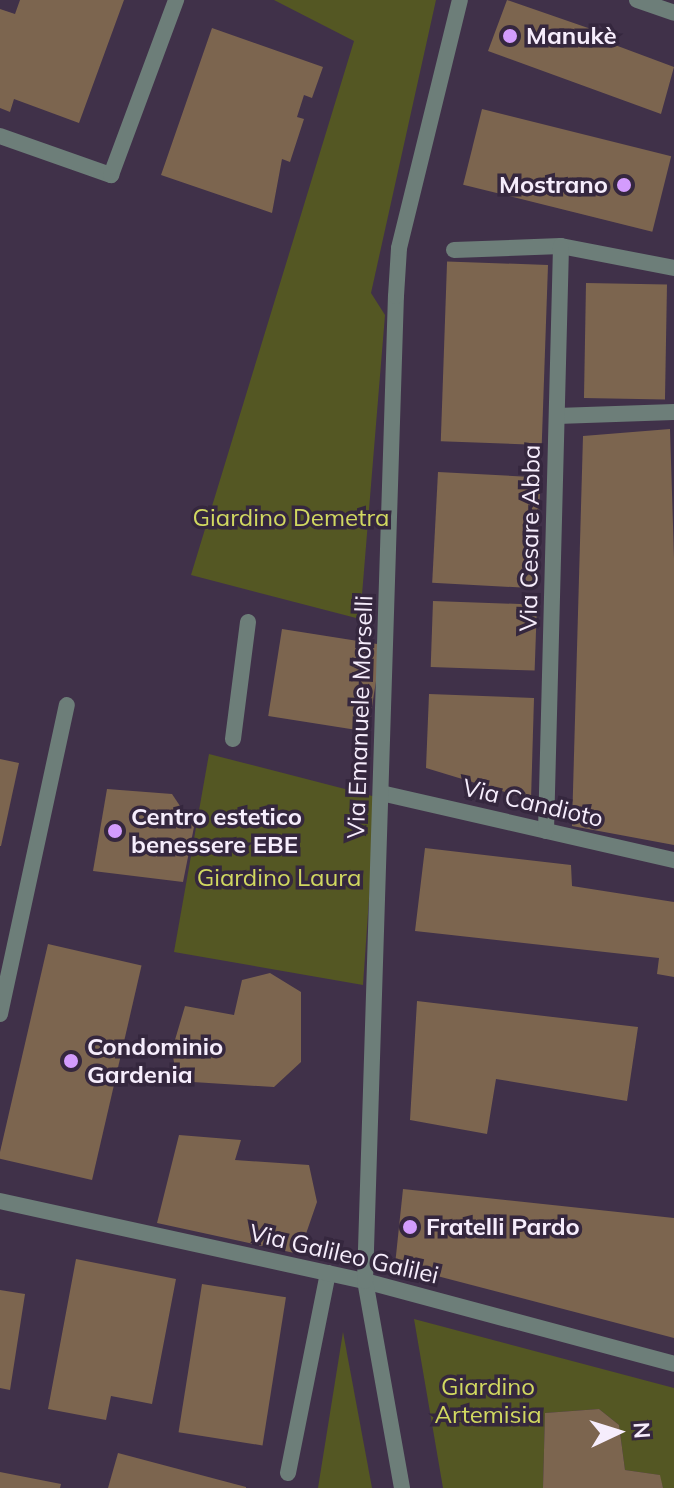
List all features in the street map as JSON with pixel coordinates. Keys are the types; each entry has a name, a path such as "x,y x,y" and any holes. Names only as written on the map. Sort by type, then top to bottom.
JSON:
{"street":[{"path":"0,136 111,175 176,0"},
{"name":"Via Emanuele Morselli","path":"402,1488 365,1281 399,248 460,0"},
{"path":"637,0 674,13"},
{"path":"454,250 561,246 674,268"},
{"name":"Via Cesare Abba","path":"546,831 561,246"},
{"path":"557,416 674,412"},
{"path":"233,739 248,622"},
{"path":"0,1014 67,705"},
{"name":"Via Candioto","path":"381,793 674,860"},
{"name":"Via Galileo Galilei","path":"0,1201 365,1281 674,1364"},
{"path":"288,1473 328,1273"}],"green space":[{"name":"Giardino Demetra","path":"274,0 436,0 371,293 385,315 360,619 191,575 354,41"},
{"name":"Giardino Laura","path":"209,754 376,797 363,985 174,952"},
{"name":"Giardino Artemisia","path":"414,1319 674,1388 674,1488 663,1488 659,1475 625,1470 619,1425 599,1409 545,1413 543,1488 443,1488"},
{"path":"343,1332 372,1488 318,1488"}],"building":[{"path":"20,0 124,0 79,123 14,99 10,112 0,108 0,9 15,14"},
{"path":"507,0 617,38 615,45 674,67 661,114 488,51"},
{"path":"212,28 323,67 312,98 304,95 297,117 304,119 290,162 282,159 272,213 161,175"},
{"path":"482,109 671,156 652,232 463,185"},
{"path":"447,261 548,265 542,445 441,441"},
{"path":"586,283 667,284 665,399 584,398"},
{"path":"670,429 674,558 674,845 572,826 583,436"},
{"path":"438,472 541,477 535,588 432,583"},
{"path":"433,601 537,605 535,671 431,667"},
{"path":"282,629 382,645 368,732 268,716"},
{"path":"429,694 534,698 531,800 426,768"},
{"path":"0,759 19,763 1,846 0,846"},
{"path":"107,789 172,794 194,827 183,882 93,871"},
{"path":"425,848 571,865 572,886 674,902 674,977 657,974 659,958 415,931"},
{"name":"Condominio Gardenia","path":"48,944 142,966 92,1180 0,1159"},
{"path":"270,973 301,992 301,1062 274,1087 177,1081 172,1050 185,1006 234,1015 242,980"},
{"path":"417,1001 638,1027 627,1101 496,1079 487,1134 410,1120"},
{"path":"179,1135 241,1140 235,1160 309,1165 317,1202 299,1254 157,1223"},
{"path":"403,1189 674,1218 674,1338 395,1265"},
{"path":"76,1259 176,1279 152,1404 111,1396 106,1420 48,1409"},
{"path":"202,1284 286,1297 262,1445 179,1432"},
{"path":"0,1290 25,1294 10,1390 0,1388"},
{"path":"599,1409 619,1425 625,1470 660,1475 663,1488 543,1488 545,1413"},
{"path":"118,1453 246,1487 246,1488 108,1488"},
{"path":"0,1472 61,1484 60,1488 0,1488"}],"place":[{"name":"Manukè","path":"510,36"},
{"name":"Mostrano","path":"624,185"},
{"name":"Centro estetico benessere EBE","path":"115,831"},
{"name":"Condominio Gardenia","path":"71,1061"},
{"name":"Fratelli Pardo","path":"410,1227"}]}
